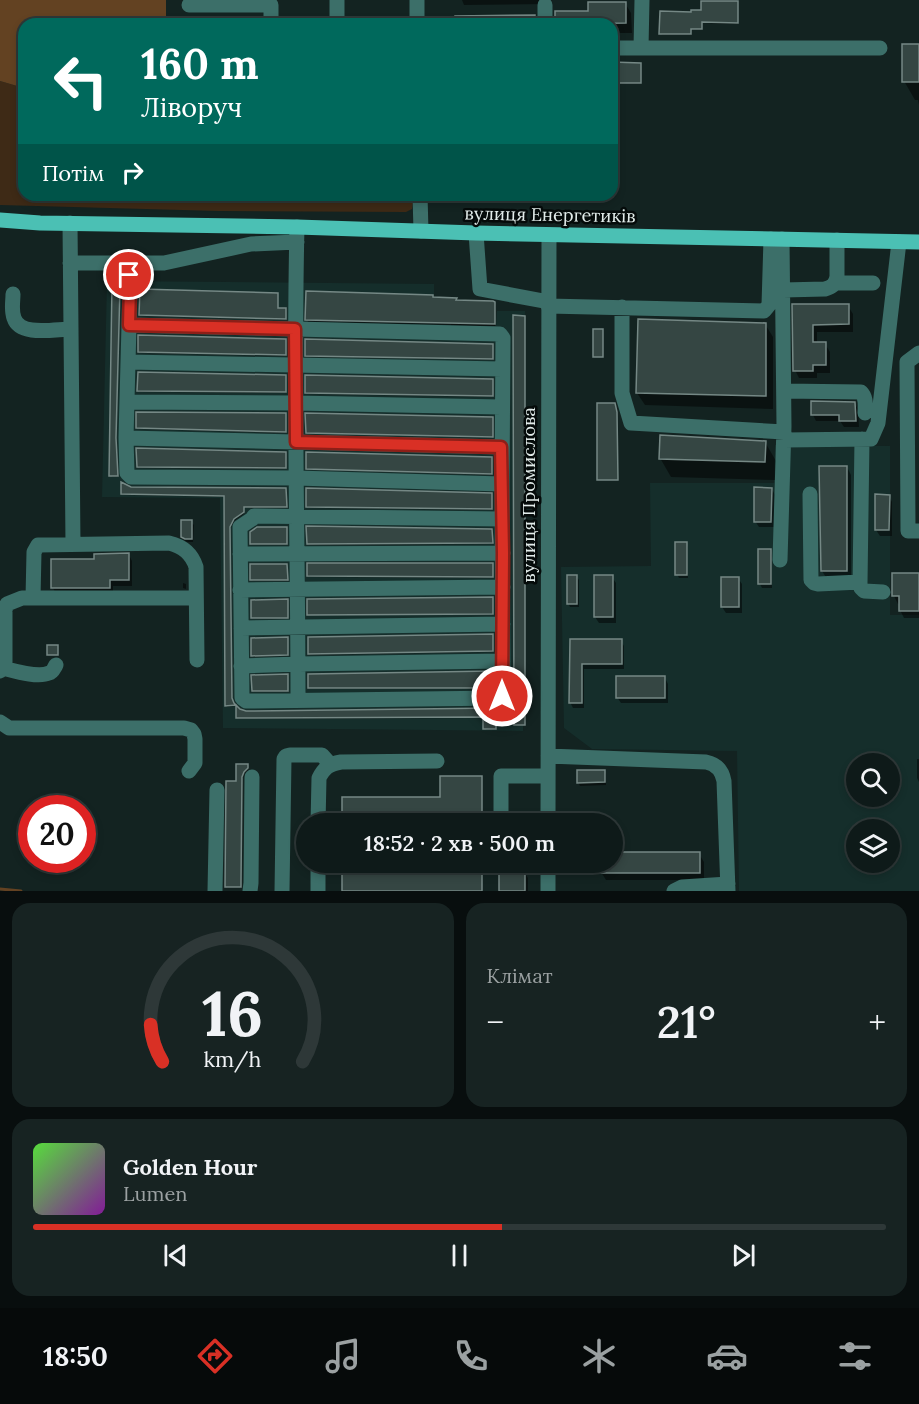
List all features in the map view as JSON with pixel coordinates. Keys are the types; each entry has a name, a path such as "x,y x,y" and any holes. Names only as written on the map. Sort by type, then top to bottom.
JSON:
{"main road":[{"name":"вулиця Енергетиків","path":"0,220 297,234 421,231 919,242"}],"street":[{"path":"336,18 337,0"},
{"path":"417,0 417,18"},
{"path":"641,48 642,0"},
{"path":"189,5 257,2 271,5 271,18"},
{"path":"545,5 545,18"},
{"path":"618,48 880,48"},
{"path":"420,201 421,231"},
{"path":"70,223 73,544"},
{"path":"476,233 480,289 548,304 764,311 769,305 777,239"},
{"path":"70,263 164,263 297,234 295,403 298,700"},
{"name":"вулиця Промислова","path":"548,813 549,235"},
{"path":"777,239 783,290 784,391 780,560"},
{"path":"836,283 837,240"},
{"path":"622,307 622,393 631,423 784,436 871,439 878,423 899,242"},
{"path":"127,263 130,287 126,438 127,473 131,477 296,478 502,484"},
{"path":"783,290 825,289 836,283 873,283"},
{"path":"13,294 13,315 22,328 36,330 71,328"},
{"path":"129,325 498,333 502,336 501,407 503,553 502,696 498,699 244,700 241,696 240,527 254,516 502,519"},
{"path":"919,353 907,362 907,374 908,531 919,531"},
{"path":"128,362 502,369"},
{"path":"784,391 857,391 864,395 865,413"},
{"path":"127,402 501,407"},
{"path":"126,438 501,447"},
{"path":"862,439 860,582 864,591 883,592"},
{"path":"810,494 811,580 818,584 860,582"},
{"path":"33,598 35,548 42,544 169,543 177,546 188,553 195,563 197,660"},
{"path":"240,554 503,553"},
{"path":"240,590 503,587"},
{"path":"56,665 46,674 2,670 5,658 6,606 14,600 196,597"},
{"path":"241,628 503,624"},
{"path":"241,666 502,661"},
{"path":"0,722 9,728 184,728 191,730 195,739 195,763 189,771"},
{"path":"282,891 284,759 290,755 322,755 330,764"},
{"path":"548,756 706,762 715,765 724,781 728,888 682,887 674,891"},
{"path":"318,813 319,778 330,764 437,761"},
{"path":"501,813 501,776 548,776"},
{"path":"250,891 252,777"},
{"path":"215,891 218,790"},
{"path":"318,873 318,891"},
{"path":"548,873 548,891"}],"shaded area":[{"path":"0,0 166,0 166,18 18,18 18,86 0,81"},
{"path":"0,81 18,86 18,201 413,201 412,209 406,212 218,211 0,205"},
{"path":"107,281 434,284 434,311 451,312 451,326 496,326 497,311 525,311 523,731 223,728 220,498 102,497"},
{"path":"775,445 890,446 890,615 919,615 919,891 739,891 737,751 592,749 564,728 561,567 651,566 650,483 774,483"}],"building":[{"path":"701,1 738,1 738,23 702,22 702,29 691,29 691,34 659,34 660,11 701,10"},
{"path":"588,2 626,2 626,23 618,23 618,18 555,18 555,11 588,11"},
{"path":"535,15 535,18 455,18 455,16"},
{"path":"902,44 919,44 919,82 902,82"},
{"path":"618,62 641,63 641,83 618,83"},
{"path":"112,283 120,283 116,438 118,476 109,476"},
{"path":"140,289 278,293 278,308 286,308 286,319 139,315"},
{"path":"306,291 433,295 433,297 457,298 456,300 493,301 495,302 495,324 305,320"},
{"path":"792,304 849,304 849,324 813,325 813,342 826,342 826,365 813,365 813,371 793,371"},
{"path":"513,315 525,316 525,725 514,725"},
{"path":"638,319 766,323 766,396 636,393"},
{"path":"593,329 603,329 603,357 593,357"},
{"path":"138,335 286,339 286,355 138,352"},
{"path":"305,339 493,344 493,359 305,356"},
{"path":"138,372 286,375 286,392 137,391"},
{"path":"305,375 493,379 493,396 305,393"},
{"path":"811,401 855,402 856,421 839,421 839,415 811,415"},
{"path":"597,403 615,403 618,480 597,480"},
{"path":"136,412 286,413 286,432 136,428"},
{"path":"305,413 493,417 493,437 306,433"},
{"path":"660,435 766,441 765,462 659,459"},
{"path":"136,448 286,452 286,468 137,467"},
{"path":"306,452 492,457 492,474 306,469"},
{"path":"819,466 847,466 847,571 821,571"},
{"path":"121,482 131,487 286,488 287,507 244,507 244,512 234,519 230,527 232,698 236,705 225,706 224,496 121,494"},
{"path":"754,487 772,488 771,522 754,522"},
{"path":"306,488 492,493 492,509 306,507"},
{"path":"875,494 890,495 889,530 875,530"},
{"path":"181,520 192,520 192,539 181,537"},
{"path":"306,526 492,529 493,543 307,544"},
{"path":"257,527 287,527 287,544 250,544 250,532"},
{"path":"675,542 687,542 687,575 675,575"},
{"path":"758,549 771,549 771,584 758,584"},
{"path":"129,553 129,580 110,580 110,588 51,588 51,559 94,559 94,554"},
{"path":"307,563 493,563 493,577 307,576"},
{"path":"250,564 287,564 288,580 250,580"},
{"path":"892,573 919,573 919,611 899,611 899,596 892,596"},
{"path":"567,575 577,575 577,604 567,604"},
{"path":"594,575 613,575 613,617 594,617"},
{"path":"721,577 739,577 739,607 721,607"},
{"path":"493,597 493,614 307,615 307,599"},
{"path":"288,599 288,618 251,618 251,600"},
{"path":"493,634 493,651 308,654 308,637"},
{"path":"288,637 288,655 251,656 251,638"},
{"path":"570,639 622,639 622,664 582,664 582,703 569,703"},
{"path":"47,645 58,645 58,655 47,655"},
{"path":"493,671 493,688 308,688 308,674"},
{"path":"288,674 288,691 252,691 251,675"},
{"path":"616,676 665,676 665,698 616,698"},
{"path":"236,705 246,711 496,708 496,729 483,729 483,717 236,718"},
{"path":"236,764 248,764 242,777 241,887 225,887 226,781 236,781"},
{"path":"577,770 605,770 605,782 577,783"},
{"path":"440,776 482,776 482,813 342,813 342,797 440,797"},
{"path":"623,852 700,852 700,873 623,873"},
{"path":"342,873 482,873 482,891 342,891"},
{"path":"499,873 525,873 525,891 499,891"}],"waterway":[{"path":"0,889 21,891"}],"route":[{"path":"129,275 129,325 295,329 296,442 501,447 502,696"}]}
